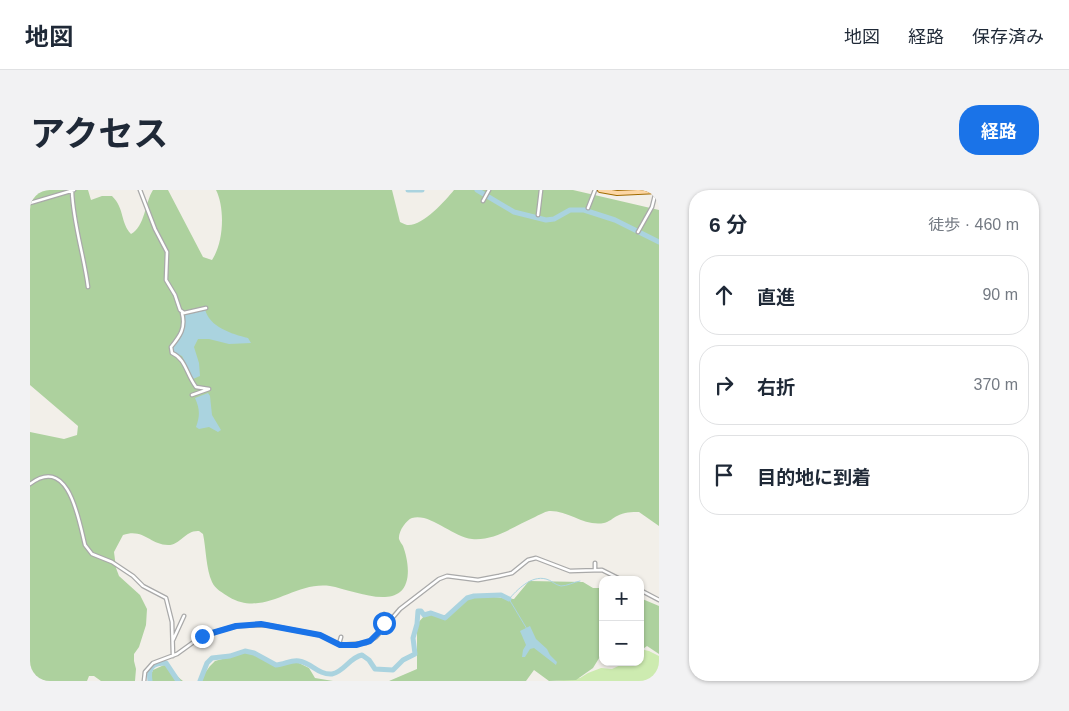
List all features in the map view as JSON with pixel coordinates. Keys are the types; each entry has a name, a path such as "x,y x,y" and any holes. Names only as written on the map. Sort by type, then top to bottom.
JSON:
{"main road":[{"path":"600,190 617,193 658,191"}],"street":[{"path":"73,190 74,194"},
{"path":"30,203 73,190"},
{"path":"73,190 74,221 88,287"},
{"path":"140,190 167,252 166,280 182,313 183,327 180,336 171,347 172,353 181,358 188,376 196,387 209,389 192,395"},
{"path":"483,201 489,190"},
{"path":"538,215 541,190"},
{"path":"588,208 595,190"},
{"path":"638,232 652,207 658,191"},
{"path":"182,313 206,308"},
{"path":"30,484 47,476 53,477 64,485 75,504 85,545 88,550 92,554 112,562 144,586 166,598 172,622 173,656"},
{"path":"144,681 145,672 150,666 173,656 202,636 247,625 267,625 314,634 339,644 366,643 376,637 400,609 445,576 478,580 506,575 532,558 540,558 570,570 596,570 615,576"},
{"path":"595,563 596,570"},
{"path":"644,592 659,600"},
{"path":"384,614 385,626"},
{"path":"173,640 184,616"},
{"path":"339,644 341,637"}],"green space":[{"path":"30,190 88,190 91,200 102,196 112,196 119,206 125,225 131,234 136,231 142,220 153,190 168,190 203,257 212,260 219,244 222,225 221,206 216,190 392,190 400,222 407,225 413,225 426,218 454,190 573,190 659,210 659,526 639,512 622,514 597,524 556,511 549,511 489,538 472,539 457,534 427,519 412,518 407,521 399,536 405,551 408,576 404,588 393,596 376,597 330,586 317,586 255,603 242,602 229,597 219,591 213,584 208,571 203,534 199,531 194,531 176,543 168,545 156,542 142,535 130,533 123,535 114,552 119,576 140,595 147,609 146,625 139,647 134,654 135,681 101,681 94,676 89,676 87,681 30,681 30,432 64,439 77,435 78,426 30,385"},
{"path":"529,581 583,582 593,588 599,588 599,658 593,668 576,680 549,681 534,670 526,681 389,681 417,669 417,624 425,615 448,615 455,606 470,597 485,596 514,599"},
{"path":"644,600 659,606 659,654 647,646 644,648"},
{"path":"644,650 659,656 659,675 657,681 555,681 580,678 601,668 612,669 618,666 644,666"},
{"path":"251,651 281,665 297,662 309,668 315,678 333,681 199,681 215,661"},
{"path":"164,665 183,681 151,681 150,677 153,670"}],"water":[{"path":"205,309 211,321 216,325 228,332 248,338 251,343 229,344 209,339 198,339 194,347 199,363 200,376 193,379 182,356 172,352 172,349 181,337 184,315"},
{"path":"208,393 212,415 221,430 218,432 209,427 199,429 196,427 199,412 195,398"},
{"path":"530,626 536,639 557,662 556,665 534,648 530,649 525,657 522,657 526,645 520,631"}],"waterway":[{"path":"408,190 422,190"},
{"path":"477,190 514,212 546,220 554,219 570,210 584,210 615,220 659,242"},
{"path":"527,629 509,599 520,588 530,581 540,578 561,586 580,581"},
{"path":"200,681 207,663 212,658 230,656 245,651 254,653 276,665 294,661 304,662 327,674 336,673 362,655 369,660 375,669 393,670 403,660 415,654 413,638 418,611 421,611 424,615 431,613 445,618 467,598 501,595 509,599"},
{"path":"150,681 150,670 152,667 157,664 166,663 178,681"}],"route":[{"path":"202,636 236,626 261,624 320,635 340,645 356,645 366,643 376,637 385,626 384,623"}]}
